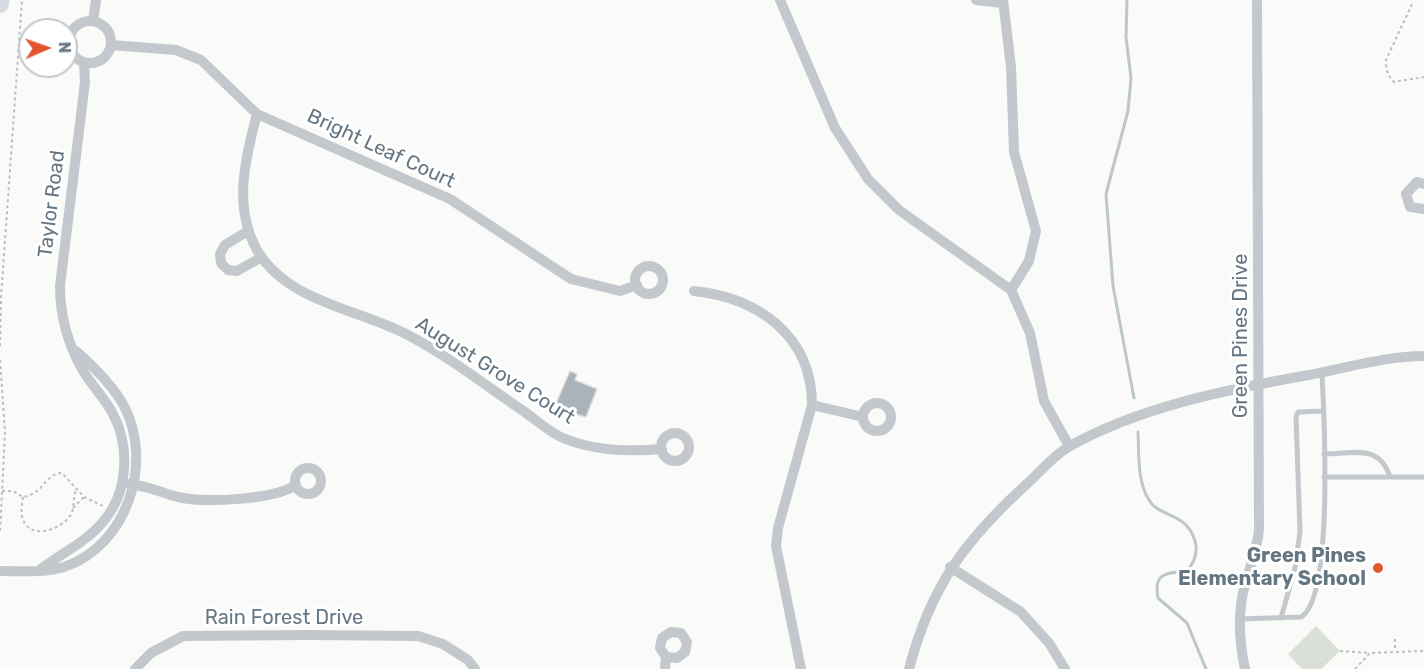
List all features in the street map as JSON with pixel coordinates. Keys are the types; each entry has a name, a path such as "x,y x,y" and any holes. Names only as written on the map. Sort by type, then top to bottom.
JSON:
{"street":[{"path":"93,21 96,0"},
{"path":"780,0 835,128 868,179 899,210 1011,290 1030,333 1044,401 1069,446"},
{"path":"976,0 1003,2 1011,67 1014,152 1036,231 1029,261 1011,290"},
{"name":"Green Pines Drive","path":"1245,669 1239,635 1240,619 1245,583 1257,549 1259,530 1257,0"},
{"path":"93,21 106,28 111,45 102,60 84,63 70,51 68,39 78,24 93,21"},
{"name":"Bright Leaf Court","path":"111,45 176,50 201,60 257,114 450,199 571,279 620,291 637,285"},
{"name":"Taylor Road","path":"0,571 41,569 95,530 128,484 119,428 108,406 81,368 60,307 60,286 85,82 84,63"},
{"name":"August Grove Court","path":"257,114 245,155 242,197 248,231 274,274 306,293 408,335 562,438 600,448 637,451 662,449"},
{"path":"1424,184 1417,182 1406,194 1410,207 1424,209"},
{"path":"248,231 225,245 220,254 221,263 228,270 237,271 262,257"},
{"path":"694,291 734,299 752,308 783,330 804,359 812,386 812,405 778,528 776,546 801,669"},
{"path":"909,669 927,612 950,567 966,545 1002,506 1069,446 1144,413 1259,384 1424,356"},
{"path":"812,405 863,417"},
{"path":"128,484 181,498 245,498 284,493 296,485"},
{"path":"950,567 1021,612 1049,644 1065,669"},
{"name":"Rain Forest Drive","path":"135,669 151,653 183,636 418,636 443,644 468,660 475,669"},
{"path":"665,669 666,657"}],"lane":[{"path":"1240,619 1301,617 1307,613 1314,596 1325,536 1322,373"},
{"path":"1281,618 1295,568 1300,532 1296,417 1298,412 1323,411"},
{"path":"1324,454 1375,453 1385,462 1390,477"},
{"path":"1324,477 1424,477"}],"path":[{"path":"0,346 3,261 22,0"},
{"path":"1412,4 1386,60 1386,66 1388,76 1394,82 1424,77"},
{"path":"0,360 5,432 0,533"},
{"path":"23,497 41,490 55,474 65,475 84,497 103,506"},
{"path":"23,497 22,515 25,523 37,532 55,529 72,514 76,489"},
{"path":"2,491 13,491 23,497"},
{"path":"72,509 84,497"},
{"path":"1395,639 1395,652"},
{"path":"1340,651 1370,653 1424,651"},
{"path":"1354,669 1370,653"}],"shaded area":[{"path":"1316,626 1340,651 1321,669 1302,669 1288,654"}],"building":[{"path":"570,371 577,374 575,380 597,389 586,417 554,408"}],"waterway":[{"path":"1127,0 1126,37 1131,78 1128,111 1106,194 1113,286 1134,398"},
{"path":"1138,432 1139,467 1145,493 1153,506 1185,524 1191,531 1196,545 1195,557 1187,571 1167,574 1159,579 1158,598 1187,623 1206,669"}],"place":[{"name":"Green Pines Elementary School","path":"1378,568"}]}
